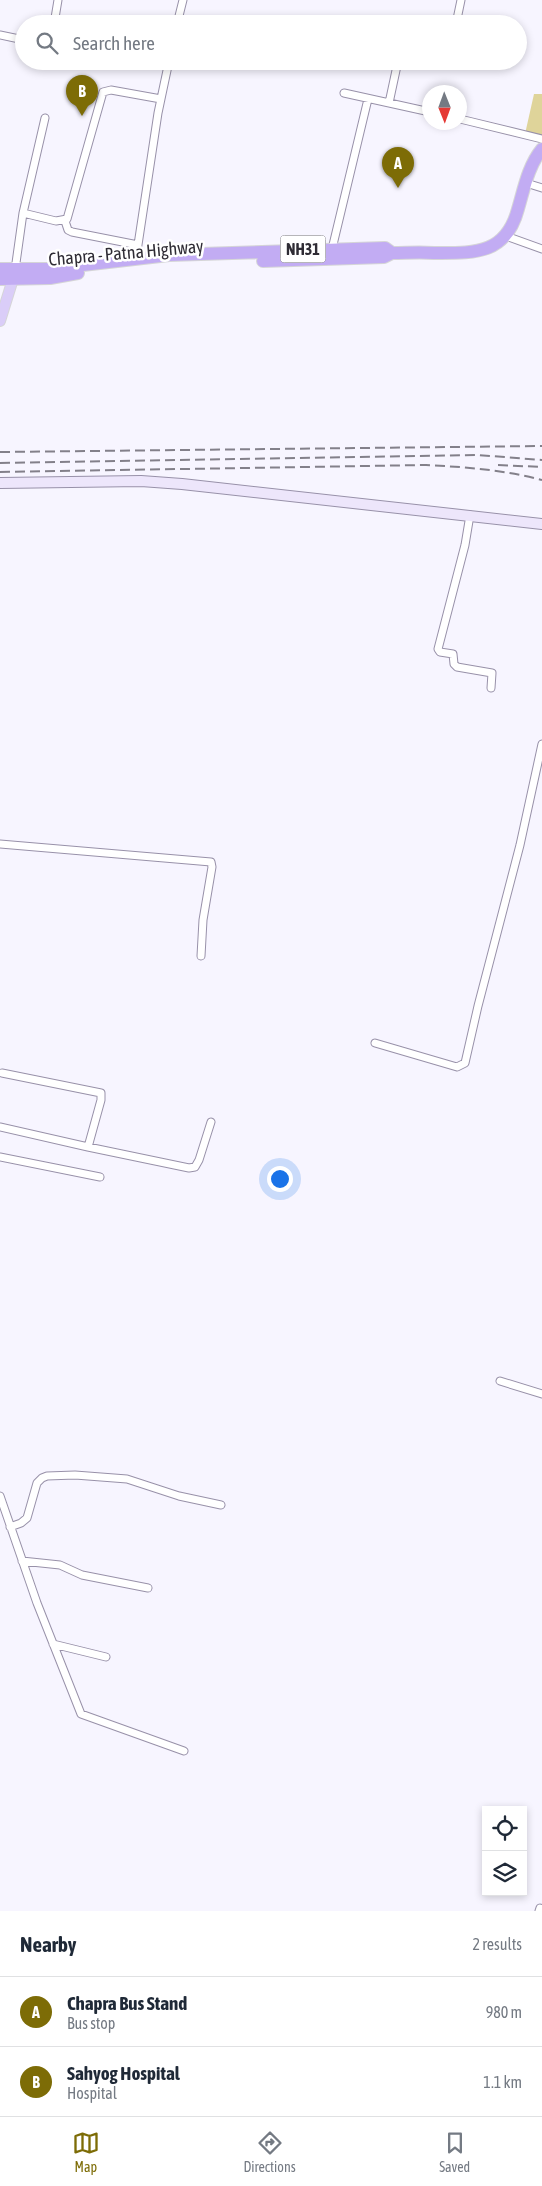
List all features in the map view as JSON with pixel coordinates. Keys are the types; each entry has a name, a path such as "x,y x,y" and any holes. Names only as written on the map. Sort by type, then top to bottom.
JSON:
{"highway":[{"name":"Chapra - Patna Highway","path":"0,269 9,276 50,278 76,273 170,262 384,257 392,253 461,254 478,252 488,249 506,236 517,214 536,157 542,149"},
{"name":"Chapra - Patna Highway","path":"9,276 48,269 169,255 385,248 392,253"}],"main road":[{"path":"0,321 9,276"}],"street":[{"path":"56,15 58,0"},
{"path":"179,15 183,0"},
{"path":"458,15 461,0"},
{"path":"0,35 15,38"},
{"path":"136,258 167,70"},
{"path":"388,103 396,70"},
{"path":"65,221 70,214 103,92 111,90 161,99"},
{"path":"344,93 422,110"},
{"path":"332,249 368,99"},
{"path":"9,276 45,118"},
{"path":"467,121 542,139"},
{"path":"526,183 542,188"},
{"path":"23,213 56,221 65,221"},
{"path":"65,221 68,230 72,232 138,245"},
{"path":"506,236 542,249"},
{"path":"0,483 141,481 182,484 542,524"},
{"path":"470,515 465,545 438,649 440,652 453,654 454,664 457,667 492,673 491,688"},
{"path":"375,1043 452,1066 461,1067 465,1063 520,845 542,744"},
{"path":"0,844 211,862 212,867 203,920 201,956"},
{"path":"2,1073 101,1093 102,1100 88,1147"},
{"path":"0,1127 192,1168 199,1160 210,1122"},
{"path":"0,1157 100,1178"},
{"path":"500,1381 542,1394"},
{"path":"10,1527 21,1524 27,1518 39,1480 52,1476 75,1475 127,1479 179,1496 221,1506"},
{"path":"0,1496 3,1517 10,1527 81,1714 184,1751"},
{"path":"22,1561 60,1565 82,1575 148,1588"},
{"path":"53,1644 106,1657"}],"shaded area":[{"path":"534,94 542,94 542,138 525,134"}],"railway":[{"path":"0,452 542,446"},
{"path":"0,463 478,455 542,460"},
{"path":"0,472 426,465 485,470 542,480"},
{"path":"498,465 542,467"}],"place":[{"name":"Sahyog Hospital","path":"82,116"},
{"name":"Chapra Bus Stand","path":"398,188"}]}
